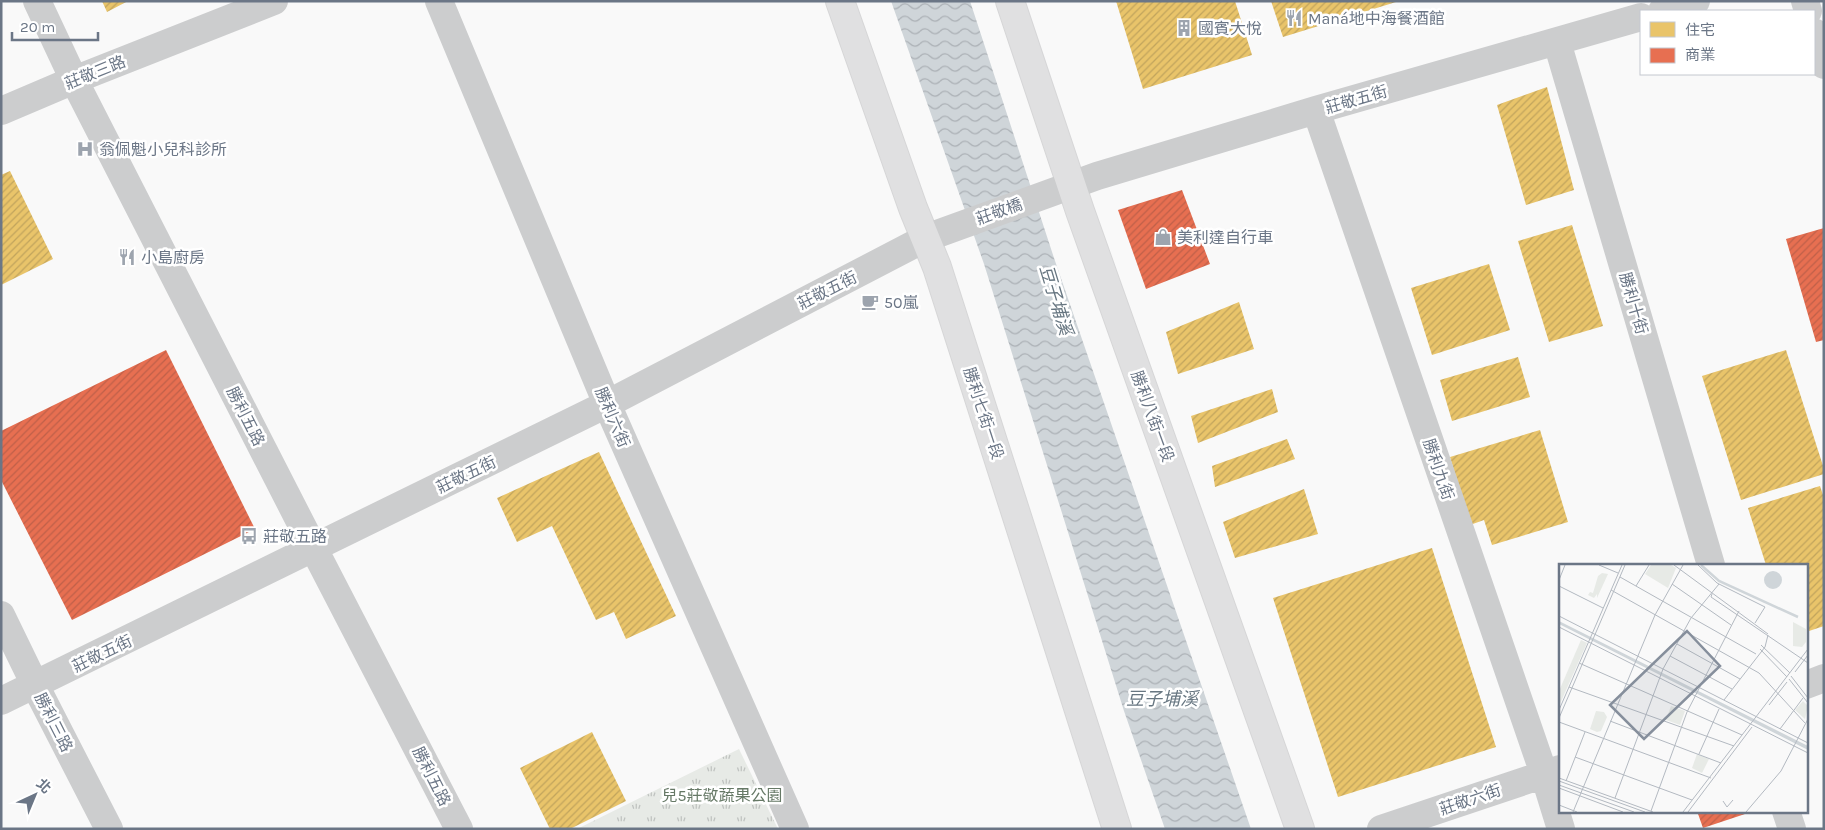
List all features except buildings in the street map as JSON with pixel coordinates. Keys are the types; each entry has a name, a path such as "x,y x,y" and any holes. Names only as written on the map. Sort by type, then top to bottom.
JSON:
{"street":[{"name":"勝利五路","path":"37,1 74,80 459,829"},
{"name":"莊敬三路","path":"1,111 274,1"},
{"name":"勝利六街","path":"440,1 607,404 795,829"},
{"name":"勝利七街一段","path":"840,1 913,208 937,267 1117,829"},
{"name":"勝利八街一段","path":"1010,1 1071,184 1300,829"},
{"path":"1665,10 1696,1"},
{"name":"莊敬五街","path":"1071,184 1316,110 1640,17"},
{"path":"1815,35 1824,65"},
{"name":"勝利十街","path":"1557,42 1711,564"},
{"name":"勝利九街","path":"1316,110 1552,771 1561,829"},
{"name":"莊敬橋","path":"926,238 1071,184"},
{"name":"莊敬五街","path":"1,701 607,404 926,238"},
{"name":"勝利三路","path":"1,615 35,686 109,829"},
{"path":"1808,684 1824,678"},
{"name":"莊敬六街","path":"1381,829 1552,771"},
{"path":"1786,812 1792,829"}],"green space":[{"name":"兒5莊敬蔬果公園","path":"739,749 778,829 577,829"}],"water":[{"name":"豆子埔溪","path":"891,1 970,1 1054,258 1251,829 1165,829 1124,711 984,264"}],"place":[{"name":"Maná地中海餐酒館","path":"1294,18"},
{"name":"國賓大悅","path":"1184,28"},
{"name":"翁佩魁小兒科診所","path":"85,149"},
{"name":"美利達自行車","path":"1163,237"},
{"name":"小島廚房","path":"127,257"},
{"name":"50嵐","path":"870,302"},
{"name":"莊敬五路","path":"249,536"}]}
